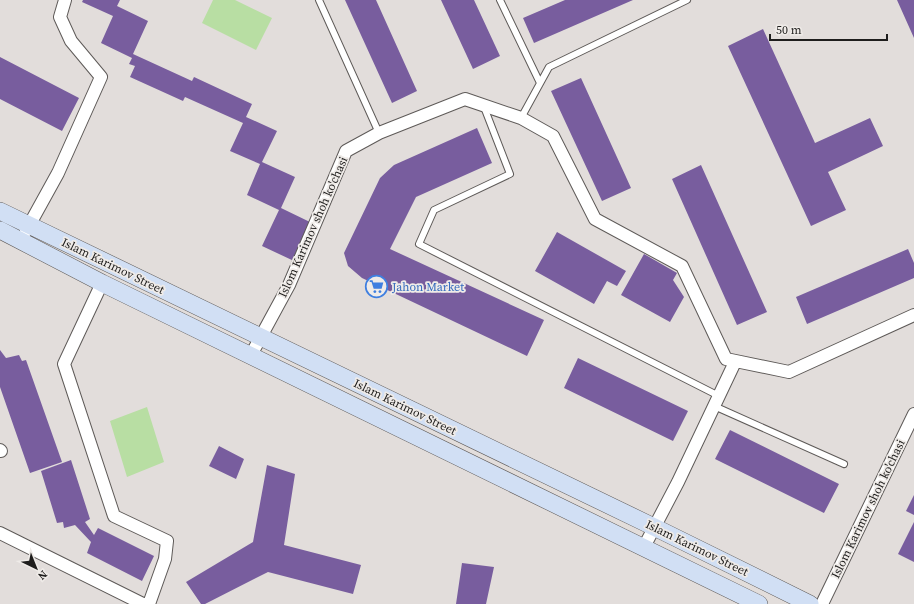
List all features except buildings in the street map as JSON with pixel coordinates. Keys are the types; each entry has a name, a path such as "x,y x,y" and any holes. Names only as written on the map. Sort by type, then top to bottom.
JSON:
{"main road":[{"name":"Islam Karimov Street","path":"0,211 810,604"},
{"name":"Islam Karimov Street","path":"0,230 102,283 759,604"}],"street":[{"path":"20,240 58,173 101,77 71,41 60,17 64,0"},
{"name":"Islom Karimov shoh ko'chasi","path":"251,355 289,285 346,151 379,133 465,99 484,105"},
{"path":"484,105 521,118 553,136 595,219 682,266 726,359 789,372 914,315"},
{"path":"102,283 64,364 114,516 167,540 165,559 149,604"},
{"path":"644,547 735,362"},
{"name":"Islom Karimov shoh ko'chasi","path":"822,604 914,414"},
{"path":"0,533 143,604"}],"lane":[{"path":"319,0 379,133"},
{"path":"500,0 540,83"},
{"path":"521,118 549,67 687,0"},
{"path":"484,105 510,174 434,210 419,244 716,401 844,464"}],"green space":[{"path":"213,0 235,0 272,18 256,50 202,23"},
{"path":"147,407 164,462 127,477 110,421"}],"place":[{"name":"Jahon Market","path":"377,287"}]}
